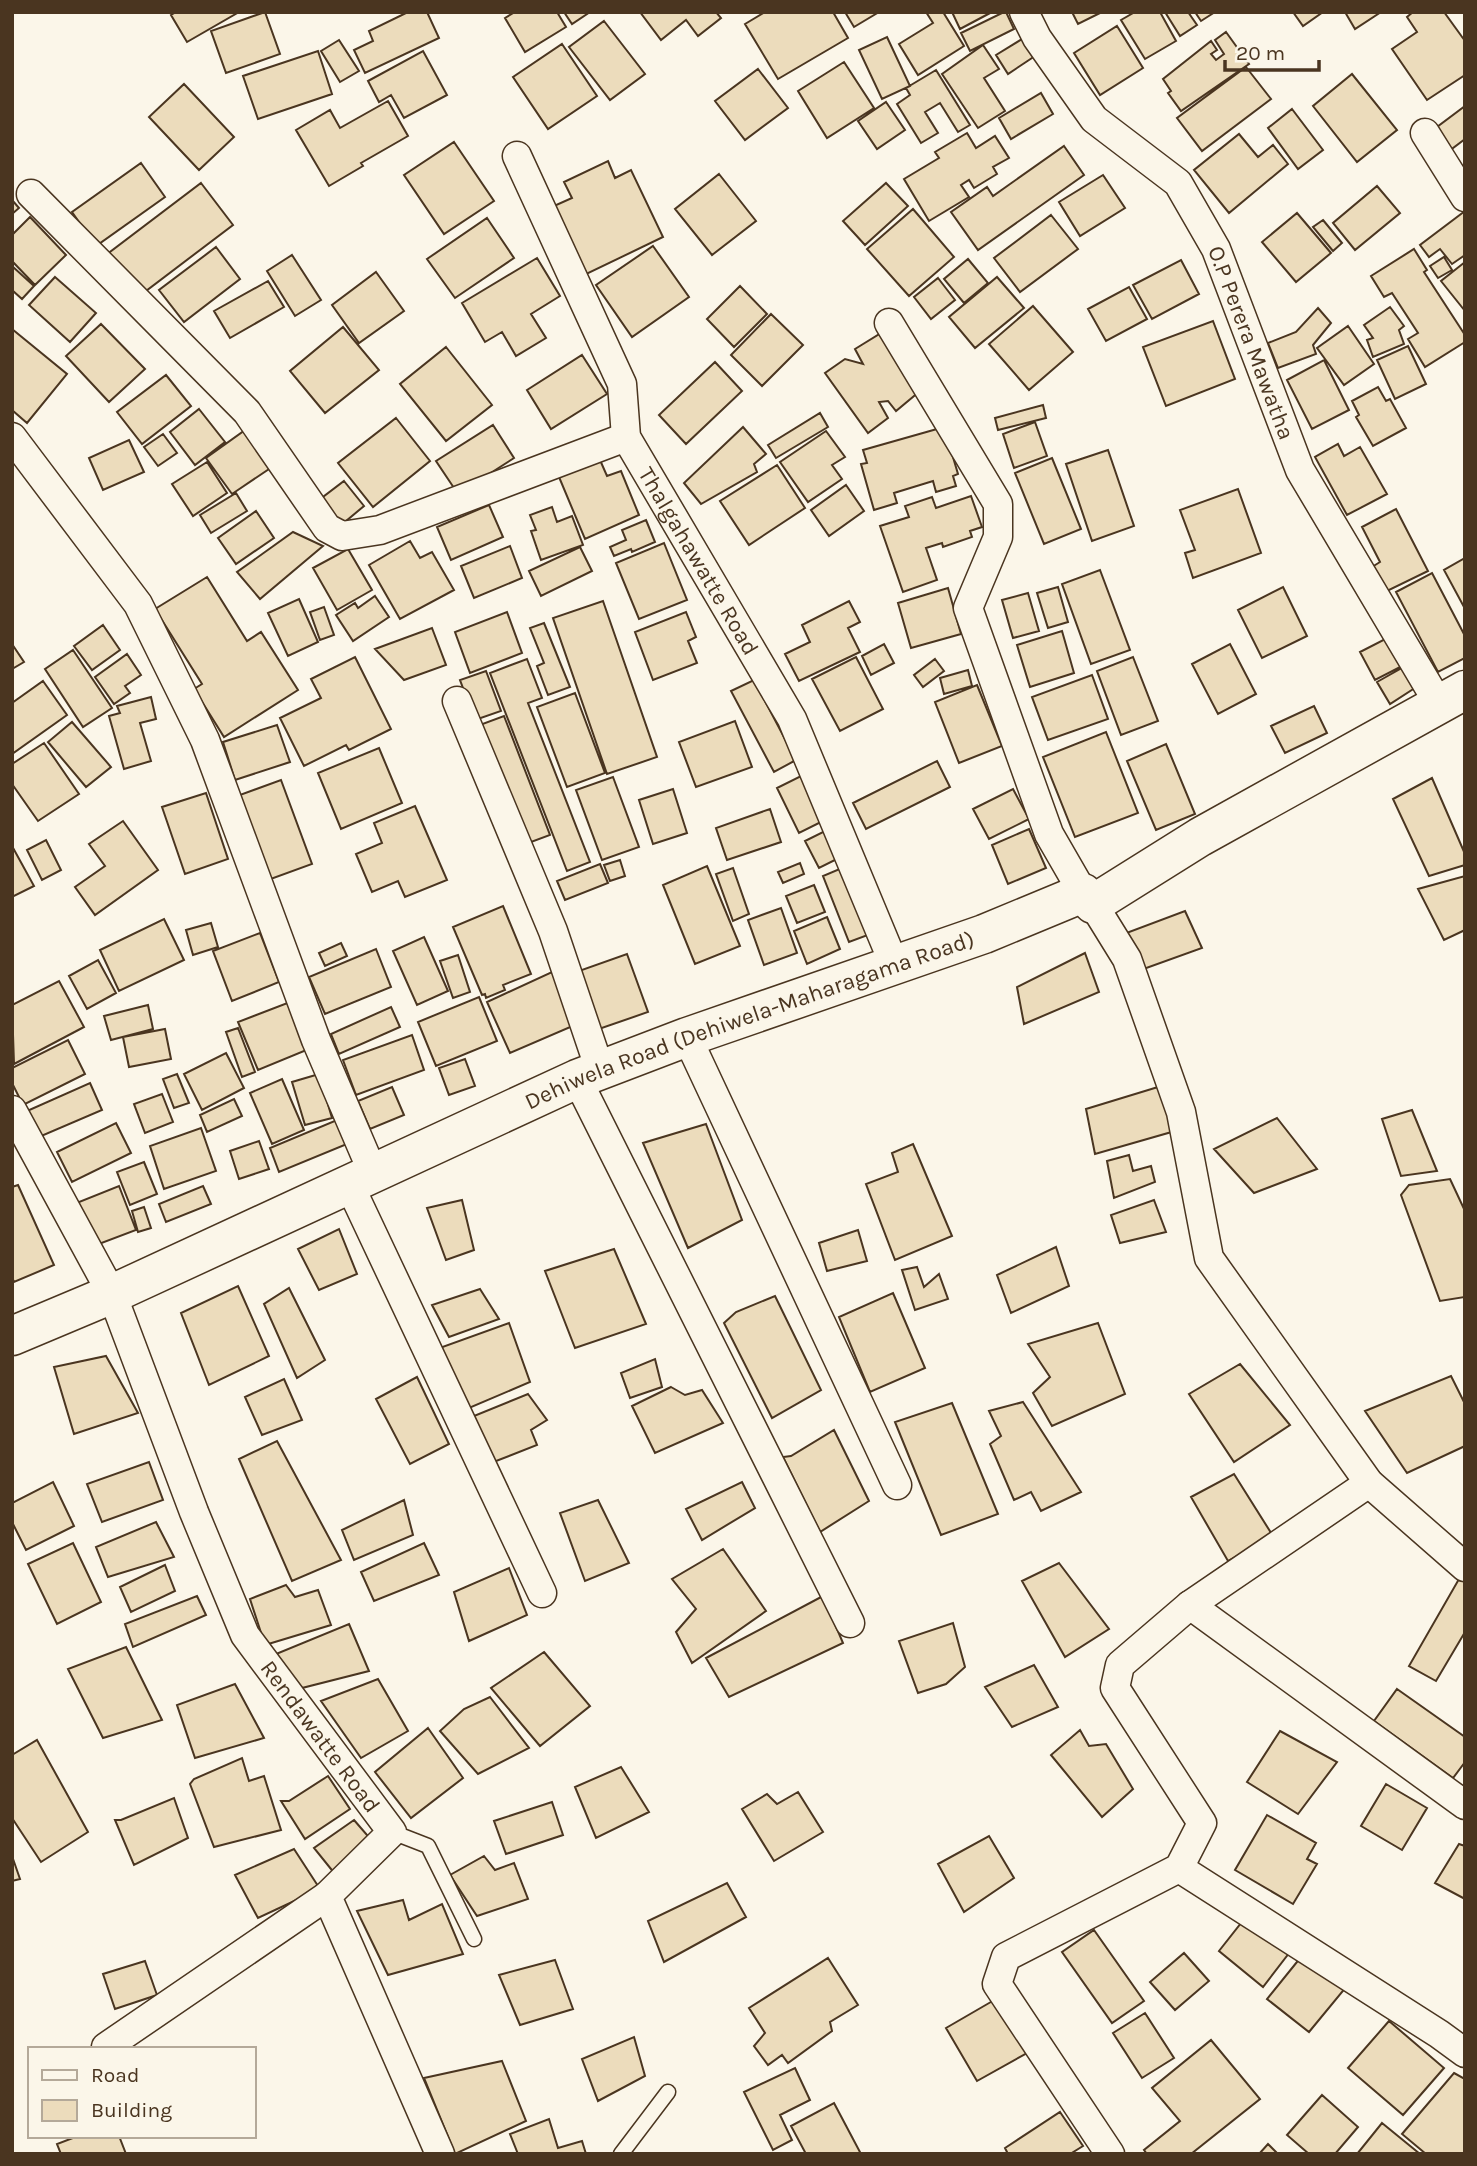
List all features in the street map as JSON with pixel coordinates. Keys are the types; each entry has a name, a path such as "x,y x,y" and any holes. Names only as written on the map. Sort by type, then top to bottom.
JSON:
{"main road":[{"name":"Dehiwela Road (Dehiwela-Maharagama Road)","path":"12,1336 112,1294 589,1075 687,1037 1088,899 1452,697"}],"street":[{"name":"O.P Perera Mawatha","path":"1024,12 1037,38 1094,119 1178,183 1216,248 1300,470 1452,697"},
{"path":"1425,133 1465,197"},
{"name":"Thalgahawatte Road","path":"517,156 622,384 626,437 792,719 894,964"},
{"path":"31,194 247,412 327,528 342,536 380,530 626,437"},
{"path":"889,323 998,504 998,537 968,608 1049,834 1127,959 1181,1112 1209,1258 1369,1483 1465,1567"},
{"path":"12,437 138,604 205,740 316,1040 361,1179 542,1593"},
{"path":"457,701 553,931 589,1075 850,1623"},
{"path":"687,1037 897,1485"},
{"name":"Rendawatte Road","path":"12,1110 112,1294 194,1512 245,1635 392,1832 327,1896 106,2047"},
{"path":"1110,2154 997,1984 1006,1957 1179,1868 1202,1823 1115,1688 1120,1665 1190,1605 1369,1483"},
{"path":"1190,1605 1465,1805"},
{"path":"1179,1868 1465,2053"},
{"path":"327,1896 440,2154"}],"lane":[{"path":"392,1832 428,1846 474,1939"},
{"path":"621,2154 668,2092"}],"building":[{"path":"176,12 239,12 187,42 171,15"},
{"path":"265,12 280,54 226,73 211,31"},
{"path":"408,12 427,12 439,38 365,73 354,50 373,41 369,31"},
{"path":"515,12 557,12 566,27 525,52 505,18"},
{"path":"564,12 590,12 572,24"},
{"path":"640,12 716,12 721,18 698,36 686,20 661,40"},
{"path":"765,12 833,12 848,38 778,79 745,24"},
{"path":"845,12 879,12 854,27"},
{"path":"926,12 943,12 964,46 918,75 899,44 933,23"},
{"path":"952,12 992,12 960,29"},
{"path":"1004,12 1014,29 970,51 961,33"},
{"path":"1072,12 1102,12 1078,24"},
{"path":"1135,12 1160,12 1176,41 1145,59 1121,20"},
{"path":"1165,12 1188,12 1197,25 1180,36"},
{"path":"1195,12 1215,12 1201,21"},
{"path":"1293,12 1323,12 1303,26"},
{"path":"1345,12 1381,12 1355,29"},
{"path":"1413,12 1444,12 1465,41 1465,75 1427,100 1392,49 1417,32 1407,17"},
{"path":"604,21 645,74 610,100 569,47"},
{"path":"1117,26 1143,68 1100,95 1074,53"},
{"path":"1226,32 1249,64 1181,111 1168,93 1171,91 1163,79 1211,41 1217,50 1211,54 1216,60 1224,54 1215,40"},
{"path":"1027,36 1038,54 1008,74 996,55"},
{"path":"887,37 910,86 882,99 859,50"},
{"path":"339,40 359,71 340,82 321,51"},
{"path":"562,44 597,96 548,129 513,77"},
{"path":"983,45 999,69 984,78 1005,111 978,128 942,74"},
{"path":"318,51 332,94 258,119 243,76"},
{"path":"423,51 447,95 404,118 391,95 379,102 368,81"},
{"path":"844,62 874,108 827,138 798,91"},
{"path":"1246,67 1271,99 1202,151 1177,118"},
{"path":"758,69 788,108 745,140 715,101"},
{"path":"936,70 970,125 958,132 940,103 925,112 938,133 921,143 897,104 910,95 906,88"},
{"path":"1352,74 1397,130 1357,162 1313,106"},
{"path":"184,84 234,137 199,170 149,117"},
{"path":"1041,93 1053,114 1011,139 999,118"},
{"path":"388,101 408,136 361,163 363,166 329,186 296,130 330,110 340,128"},
{"path":"886,102 905,130 877,149 858,121"},
{"path":"1465,106 1465,139 1449,151 1433,130"},
{"path":"1292,109 1323,150 1298,169 1268,128"},
{"path":"967,133 976,148 995,136 1009,158 993,167 997,174 974,188 969,180 961,185 969,197 929,221 904,179 939,158 935,152"},
{"path":"1239,134 1258,157 1273,145 1288,164 1229,213 1194,170"},
{"path":"454,142 494,201 444,234 404,175"},
{"path":"1064,146 1084,175 978,250 951,212 987,187 993,196"},
{"path":"608,161 615,178 631,170 663,237 578,278 545,210 572,198 564,182"},
{"path":"141,163 165,197 96,246 72,212"},
{"path":"719,174 756,221 712,255 675,209"},
{"path":"1103,175 1125,208 1080,236 1059,202"},
{"path":"201,183 233,225 138,297 106,255"},
{"path":"886,183 908,206 865,245 843,221"},
{"path":"1377,186 1400,213 1355,250 1333,223"},
{"path":"12,200 19,208 12,214"},
{"path":"913,209 954,257 909,296 867,249"},
{"path":"1465,211 1465,255 1452,264 1440,249 1429,257 1420,245"},
{"path":"1297,213 1331,253 1296,282 1262,242"},
{"path":"1051,215 1078,249 1020,292 994,258"},
{"path":"30,217 66,255 35,285 12,261 12,235"},
{"path":"487,218 514,258 455,298 427,259"},
{"path":"1323,220 1342,243 1333,251 1313,227"},
{"path":"653,246 689,297 632,337 596,285"},
{"path":"216,247 240,279 184,322 159,290"},
{"path":"1414,249 1427,270 1424,272 1465,335 1465,342 1425,367 1408,339 1418,333 1392,293 1384,297 1371,276"},
{"path":"292,255 321,300 295,316 267,271"},
{"path":"1444,257 1452,270 1438,278 1430,266"},
{"path":"537,258 560,296 531,314 546,338 516,356 502,332 485,342 462,303"},
{"path":"968,259 988,283 964,303 944,279"},
{"path":"1181,260 1199,294 1152,319 1133,285"},
{"path":"1465,262 1465,311 1441,281"},
{"path":"12,266 34,286 22,299 12,290"},
{"path":"376,272 404,311 359,343 332,305"},
{"path":"55,277 96,313 70,342 29,305"},
{"path":"997,277 1024,308 975,348 949,317"},
{"path":"938,278 955,300 931,319 914,297"},
{"path":"268,281 284,307 230,338 214,311"},
{"path":"740,286 767,314 734,347 707,319"},
{"path":"1129,287 1147,319 1106,341 1088,309"},
{"path":"1033,306 1073,352 1029,390 989,344"},
{"path":"1390,307 1404,326 1399,330 1404,344 1373,357 1367,340 1373,338 1364,325"},
{"path":"1318,308 1331,323 1313,345 1316,354 1278,368 1268,343 1296,332"},
{"path":"771,314 803,345 762,386 731,355"},
{"path":"1213,321 1235,379 1166,406 1143,347"},
{"path":"101,324 145,369 109,402 66,356"},
{"path":"1348,326 1374,364 1344,385 1317,348"},
{"path":"343,327 379,370 325,413 290,371"},
{"path":"12,329 67,374 27,423 12,410"},
{"path":"886,330 920,391 896,411 888,401 879,402 888,418 868,433 825,373 845,359 863,364 855,349"},
{"path":"1408,346 1426,384 1395,399 1377,360"},
{"path":"446,347 492,405 446,441 400,384"},
{"path":"582,355 607,394 551,429 527,390"},
{"path":"1324,360 1349,410 1312,429 1287,380"},
{"path":"715,362 742,391 686,444 659,415"},
{"path":"166,375 191,406 142,444 117,412"},
{"path":"1378,387 1386,401 1390,399 1406,428 1373,446 1356,417 1359,415 1352,401"},
{"path":"1043,405 1046,418 998,430 995,418"},
{"path":"199,409 225,442 195,465 170,432"},
{"path":"820,413 828,427 776,458 768,445"},
{"path":"396,418 430,461 373,507 338,463"},
{"path":"1035,422 1047,456 1014,468 1003,434"},
{"path":"493,425 514,458 458,494 436,461"},
{"path":"743,427 766,454 754,464 757,472 701,504 684,483"},
{"path":"944,427 958,474 953,476 956,486 936,492 933,481 894,493 897,503 874,510 861,464 867,463 863,450"},
{"path":"248,428 275,465 232,494 206,458"},
{"path":"826,431 845,457 832,465 842,479 808,502 780,462"},
{"path":"163,434 177,453 158,466 144,447"},
{"path":"129,440 144,472 103,490 89,458"},
{"path":"1338,444 1344,456 1360,447 1387,494 1347,515 1315,457"},
{"path":"1108,450 1134,526 1092,541 1066,464"},
{"path":"1052,458 1081,529 1044,544 1015,473"},
{"path":"600,460 607,476 621,471 639,515 585,539 559,477"},
{"path":"207,462 227,493 193,516 172,484"},
{"path":"777,465 805,508 749,545 720,501"},
{"path":"344,481 364,506 340,526 319,500"},
{"path":"846,485 864,511 829,536 811,510"},
{"path":"1238,489 1261,553 1193,578 1185,553 1195,550 1180,510"},
{"path":"236,493 247,511 211,533 200,515"},
{"path":"971,496 982,527 970,531 972,537 943,547 942,543 926,548 937,580 903,592 880,526 909,517 905,506 932,497 936,508"},
{"path":"489,505 503,537 451,560 437,527"},
{"path":"552,507 557,522 572,516 583,545 541,560 531,531 536,530 530,515"},
{"path":"1396,509 1428,571 1385,592 1372,567 1380,562 1362,527"},
{"path":"256,511 274,538 236,564 218,538"},
{"path":"646,520 655,542 614,556 610,547 626,540 622,530"},
{"path":"293,532 323,546 260,599 237,572"},
{"path":"410,541 420,558 432,552 454,590 400,619 369,565"},
{"path":"664,543 687,600 639,619 616,563"},
{"path":"510,546 522,578 474,598 461,566"},
{"path":"580,547 592,571 541,596 529,571"},
{"path":"348,549 372,590 337,610 313,568"},
{"path":"1465,558 1465,607 1464,607 1444,570"},
{"path":"1100,570 1130,650 1091,664 1062,584"},
{"path":"1432,573 1465,636 1465,658 1438,672 1396,592"},
{"path":"207,577 247,641 261,632 298,690 224,737 194,689 202,684 155,609"},
{"path":"1058,587 1068,622 1048,628 1037,593"},
{"path":"1283,587 1307,636 1262,658 1238,610"},
{"path":"948,588 961,634 911,648 898,603"},
{"path":"1028,593 1039,631 1013,638 1002,600"},
{"path":"375,596 389,617 353,641 336,615 355,603 358,608"},
{"path":"299,599 318,642 288,656 268,613"},
{"path":"603,601 657,757 607,774 553,618"},
{"path":"849,601 860,622 848,628 860,652 799,681 785,654 810,642 802,625"},
{"path":"324,607 334,635 320,640 310,612"},
{"path":"507,612 522,653 470,673 455,632"},
{"path":"686,612 696,637 688,641 697,663 653,680 635,632"},
{"path":"544,623 570,687 548,695 537,666 544,663 530,628"},
{"path":"103,625 120,650 92,670 74,646"},
{"path":"432,628 446,665 404,680 375,649"},
{"path":"1062,631 1074,673 1030,687 1017,645"},
{"path":"1393,635 1408,663 1375,680 1360,652"},
{"path":"12,644 24,662 12,669"},
{"path":"884,644 894,663 871,675 862,656"},
{"path":"1230,644 1256,694 1218,714 1192,664"},
{"path":"73,650 112,708 83,727 45,669"},
{"path":"127,654 141,675 125,686 130,693 114,704 95,677"},
{"path":"355,657 391,729 349,750 346,745 304,766 280,718 321,698 311,679"},
{"path":"856,657 883,709 840,731 812,679"},
{"path":"1133,657 1158,721 1121,735 1097,671"},
{"path":"527,659 542,698 528,703 590,862 567,871 490,673"},
{"path":"935,659 944,671 923,687 914,675"},
{"path":"1409,664 1421,684 1390,704 1377,682"},
{"path":"968,670 972,686 944,694 940,678"},
{"path":"486,671 501,711 475,720 460,680"},
{"path":"1092,675 1108,719 1048,740 1032,697"},
{"path":"754,680 796,760 774,772 731,691"},
{"path":"43,681 67,715 12,754 12,703"},
{"path":"977,685 1002,746 959,763 935,702"},
{"path":"575,693 605,773 567,787 537,707"},
{"path":"151,697 156,719 140,723 151,761 124,769 109,716 120,713 117,706"},
{"path":"1314,706 1327,733 1285,753 1271,726"},
{"path":"504,716 550,835 523,845 477,726"},
{"path":"735,721 752,767 696,787 679,742"},
{"path":"72,722 111,767 86,787 48,742"},
{"path":"277,725 290,762 235,780 223,742"},
{"path":"1106,732 1138,813 1075,837 1043,757"},
{"path":"44,743 79,794 38,821 12,784 12,764"},
{"path":"1166,744 1195,814 1156,830 1127,761"},
{"path":"379,748 402,803 341,829 318,773"},
{"path":"937,761 950,787 866,829 853,803"},
{"path":"801,776 823,821 799,833 777,788"},
{"path":"613,777 639,847 602,860 576,790"},
{"path":"1432,778 1465,854 1465,865 1429,876 1393,799"},
{"path":"281,780 312,864 268,880 237,796"},
{"path":"673,789 687,833 653,844 639,800"},
{"path":"1013,789 1029,819 989,839 973,809"},
{"path":"206,793 228,859 185,874 162,807"},
{"path":"415,806 447,880 405,897 398,881 372,892 356,854 382,843 374,823"},
{"path":"770,809 781,842 727,860 716,828"},
{"path":"123,821 158,870 95,915 75,887 105,866 89,844"},
{"path":"1029,829 1046,868 1008,884 992,845"},
{"path":"827,830 841,857 819,868 805,841"},
{"path":"46,840 61,870 42,880 27,850"},
{"path":"12,846 34,886 12,897"},
{"path":"620,860 625,876 610,881 604,865"},
{"path":"800,863 804,874 783,883 778,872"},
{"path":"600,864 608,883 565,900 557,881"},
{"path":"849,865 876,932 849,942 823,876"},
{"path":"707,866 740,946 695,964 663,885"},
{"path":"733,868 749,914 733,921 716,874"},
{"path":"1465,876 1465,930 1444,940 1418,889"},
{"path":"814,885 825,912 797,923 786,896"},
{"path":"503,906 531,974 503,985 505,990 486,998 485,994 482,995 453,927"},
{"path":"781,908 797,953 764,965 748,920"},
{"path":"1185,911 1202,948 1138,971 1121,935"},
{"path":"827,917 840,949 807,964 794,931"},
{"path":"164,919 184,960 119,991 100,950"},
{"path":"211,923 218,947 193,955 186,930"},
{"path":"260,933 279,982 232,1001 213,951"},
{"path":"424,937 448,991 417,1005 393,951"},
{"path":"341,943 347,956 325,966 319,953"},
{"path":"376,949 391,987 325,1014 309,977"},
{"path":"1085,953 1099,992 1024,1024 1017,987"},
{"path":"627,954 648,1012 596,1030 576,972"},
{"path":"458,955 470,992 453,998 440,961"},
{"path":"98,960 116,993 87,1009 69,976"},
{"path":"552,972 575,1025 510,1053 487,1002"},
{"path":"59,981 84,1027 14,1064 12,1005"},
{"path":"479,997 497,1041 436,1066 418,1022"},
{"path":"290,1002 309,1049 258,1070 238,1022"},
{"path":"148,1005 153,1029 111,1040 104,1016"},
{"path":"391,1007 400,1027 339,1054 331,1034"},
{"path":"238,1028 255,1072 242,1077 226,1032"},
{"path":"165,1029 171,1059 129,1067 123,1037"},
{"path":"412,1035 424,1070 356,1095 343,1060"},
{"path":"68,1040 85,1074 23,1105 12,1083 12,1068"},
{"path":"226,1053 244,1088 202,1110 184,1074"},
{"path":"465,1059 475,1086 449,1095 439,1068"},
{"path":"177,1074 189,1103 174,1108 163,1079"},
{"path":"319,1074 332,1118 305,1125 292,1082"},
{"path":"282,1079 304,1130 272,1144 250,1093"},
{"path":"90,1083 102,1110 39,1137 27,1111"},
{"path":"392,1087 404,1115 370,1129 358,1101"},
{"path":"1158,1087 1175,1131 1095,1154 1086,1109"},
{"path":"162,1094 173,1122 145,1133 134,1104"},
{"path":"234,1099 242,1116 207,1132 200,1115"},
{"path":"1412,1110 1437,1171 1401,1176 1382,1119"},
{"path":"1277,1118 1317,1169 1254,1193 1214,1149"},
{"path":"337,1120 347,1144 279,1172 270,1148"},
{"path":"116,1123 131,1153 72,1182 57,1152"},
{"path":"706,1124 742,1220 688,1248 643,1143"},
{"path":"201,1128 216,1171 164,1189 150,1146"},
{"path":"259,1141 269,1169 239,1179 230,1151"},
{"path":"913,1144 952,1236 895,1260 866,1184 898,1172 892,1153"},
{"path":"1129,1155 1133,1171 1151,1166 1155,1182 1114,1198 1107,1161"},
{"path":"144,1162 157,1194 130,1205 117,1172"},
{"path":"1450,1179 1465,1211 1465,1297 1440,1301 1401,1195 1409,1185"},
{"path":"18,1185 54,1265 14,1282 12,1187"},
{"path":"119,1186 136,1230 91,1247 74,1204"},
{"path":"203,1186 211,1204 166,1222 159,1204"},
{"path":"462,1200 474,1250 446,1260 427,1208"},
{"path":"1154,1200 1166,1232 1120,1243 1111,1215"},
{"path":"144,1207 151,1228 138,1232 132,1211"},
{"path":"339,1229 357,1274 319,1290 298,1249"},
{"path":"858,1230 867,1261 827,1271 819,1243"},
{"path":"1056,1247 1069,1286 1011,1313 997,1275"},
{"path":"614,1249 646,1324 575,1348 545,1271"},
{"path":"917,1267 924,1287 939,1274 948,1299 915,1310 902,1270"},
{"path":"238,1286 269,1356 209,1385 181,1313"},
{"path":"289,1288 325,1360 297,1378 264,1304"},
{"path":"480,1289 499,1319 449,1337 432,1305"},
{"path":"893,1293 925,1368 870,1392 839,1317"},
{"path":"775,1296 821,1390 772,1418 724,1323 736,1312"},
{"path":"509,1323 530,1382 462,1411 434,1350"},
{"path":"1098,1323 1125,1394 1052,1426 1033,1393 1050,1377 1028,1344"},
{"path":"106,1356 138,1413 74,1434 54,1367"},
{"path":"655,1359 662,1387 630,1398 621,1373"},
{"path":"1240,1364 1290,1425 1234,1462 1189,1394"},
{"path":"1451,1376 1465,1404 1465,1446 1407,1473 1365,1411"},
{"path":"417,1377 449,1444 410,1464 376,1399"},
{"path":"284,1379 302,1420 262,1435 245,1397"},
{"path":"671,1387 685,1395 702,1390 723,1423 655,1453 632,1406"},
{"path":"528,1394 547,1420 531,1430 537,1445 491,1463 469,1418"},
{"path":"1023,1402 1081,1492 1041,1511 1031,1492 1014,1500 990,1444 1001,1436 989,1411"},
{"path":"952,1403 998,1514 941,1535 895,1422"},
{"path":"834,1430 869,1501 820,1532 783,1457 791,1456"},
{"path":"277,1441 341,1560 292,1581 239,1459"},
{"path":"149,1462 163,1500 102,1522 87,1484"},
{"path":"1234,1474 1273,1536 1228,1561 1191,1497"},
{"path":"53,1482 74,1526 26,1550 12,1522 12,1503"},
{"path":"742,1482 755,1508 702,1540 686,1509"},
{"path":"404,1500 413,1535 354,1560 342,1530"},
{"path":"598,1500 629,1563 585,1581 560,1513"},
{"path":"156,1522 174,1557 108,1577 96,1547"},
{"path":"73,1543 101,1602 57,1624 28,1564"},
{"path":"424,1543 439,1575 374,1601 361,1572"},
{"path":"723,1549 766,1611 692,1663 676,1632 696,1609 672,1579"},
{"path":"1059,1563 1109,1629 1065,1657 1022,1581"},
{"path":"165,1565 175,1591 131,1612 120,1587"},
{"path":"509,1568 527,1615 469,1641 454,1592"},
{"path":"1459,1579 1465,1582 1465,1632 1436,1681 1409,1666"},
{"path":"286,1585 295,1597 318,1590 331,1625 265,1645 250,1599"},
{"path":"197,1596 206,1615 133,1647 125,1624"},
{"path":"823,1596 843,1643 729,1697 706,1658"},
{"path":"953,1623 965,1667 946,1684 918,1693 899,1641"},
{"path":"349,1624 369,1671 294,1690 276,1654"},
{"path":"126,1647 162,1720 103,1738 68,1669"},
{"path":"544,1652 590,1706 540,1746 491,1688"},
{"path":"1034,1665 1058,1707 1012,1727 985,1687"},
{"path":"378,1679 408,1731 361,1758 321,1701"},
{"path":"235,1684 264,1738 195,1758 177,1705"},
{"path":"1397,1689 1465,1737 1465,1762 1453,1778 1374,1721"},
{"path":"490,1697 529,1748 478,1774 440,1731 464,1709"},
{"path":"428,1728 463,1778 411,1818 375,1772"},
{"path":"1080,1730 1089,1746 1106,1744 1133,1789 1102,1817 1051,1755"},
{"path":"1280,1731 1337,1762 1298,1814 1247,1782"},
{"path":"37,1740 88,1832 41,1862 12,1818 12,1755"},
{"path":"242,1758 249,1781 264,1776 281,1830 214,1847 190,1784 194,1779"},
{"path":"621,1767 649,1812 596,1838 575,1787"},
{"path":"328,1776 350,1809 305,1839 281,1801 289,1801"},
{"path":"1386,1784 1427,1808 1402,1850 1361,1826"},
{"path":"798,1792 823,1832 774,1861 742,1809 767,1794 777,1804"},
{"path":"174,1798 188,1838 134,1865 115,1820"},
{"path":"552,1802 563,1835 506,1854 494,1821"},
{"path":"1267,1815 1316,1843 1307,1859 1317,1864 1293,1904 1235,1870"},
{"path":"354,1820 374,1843 335,1874 314,1848"},
{"path":"989,1836 1014,1878 964,1912 938,1864"},
{"path":"1459,1844 1465,1846 1465,1899 1435,1883"},
{"path":"294,1849 320,1889 258,1918 235,1875"},
{"path":"12,1856 20,1879 12,1881"},
{"path":"484,1856 495,1870 514,1863 528,1899 477,1916 450,1875"},
{"path":"727,1883 746,1917 664,1962 648,1921"},
{"path":"403,1900 409,1920 442,1904 463,1954 388,1975 357,1911"},
{"path":"1249,1913 1293,1948 1263,1987 1219,1951"},
{"path":"1094,1930 1144,2001 1112,2023 1062,1952"},
{"path":"1305,1952 1347,1986 1309,2032 1267,1999"},
{"path":"1184,1953 1209,1981 1175,2010 1150,1982"},
{"path":"828,1958 858,2005 830,2022 832,2031 788,2063 782,2055 768,2065 754,2046 765,2033 749,2008"},
{"path":"555,1960 573,2009 520,2025 499,1975"},
{"path":"145,1961 157,1995 115,2009 103,1974"},
{"path":"996,1999 1027,2053 977,2081 946,2028"},
{"path":"1145,2013 1174,2058 1142,2078 1113,2033"},
{"path":"1389,2021 1444,2068 1403,2115 1348,2068"},
{"path":"634,2037 645,2076 598,2101 582,2059"},
{"path":"1211,2040 1260,2099 1191,2154 1147,2154 1144,2150 1180,2121 1152,2088"},
{"path":"502,2061 526,2121 455,2154 424,2078"},
{"path":"795,2068 810,2100 780,2115 792,2140 773,2150 744,2092"},
{"path":"1454,2073 1465,2079 1465,2154 1426,2154 1402,2134"},
{"path":"1322,2095 1358,2127 1335,2154 1309,2154 1287,2135"},
{"path":"834,2103 861,2154 806,2154 791,2126"},
{"path":"1060,2112 1083,2146 1070,2154 1008,2154 1005,2148"},
{"path":"549,2119 558,2148 582,2141 586,2154 518,2154 510,2134"},
{"path":"1382,2123 1420,2154 1357,2154"},
{"path":"73,2138 120,2138 126,2154 61,2154 57,2144"},
{"path":"1268,2144 1278,2154 1259,2154"}]}
